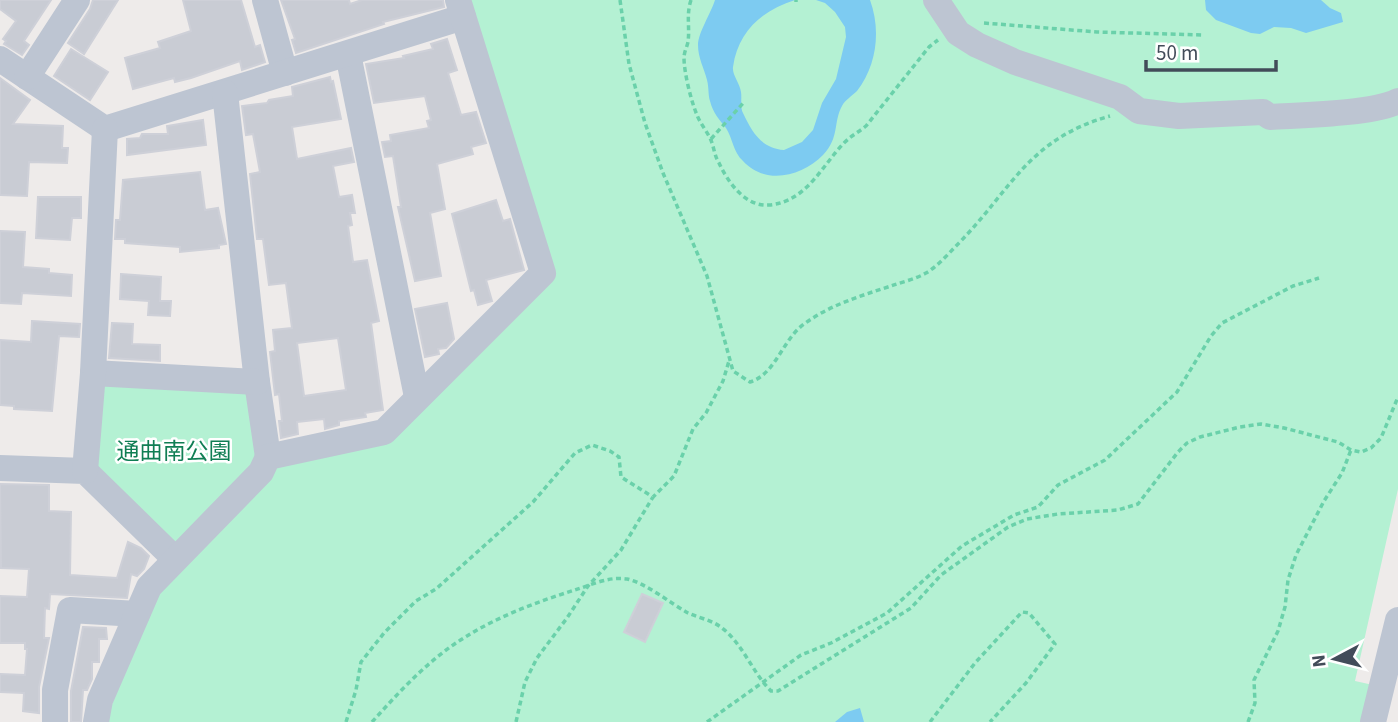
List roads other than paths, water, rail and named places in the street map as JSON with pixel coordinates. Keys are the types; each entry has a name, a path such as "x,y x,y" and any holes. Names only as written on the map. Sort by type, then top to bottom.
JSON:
{"street":[{"path":"27,77 78,0"},
{"path":"265,0 285,73"},
{"path":"936,0 958,33 994,54 1120,97 1139,111 1179,116 1263,112 1270,117 1360,109 1391,105 1398,101"},
{"path":"105,129 348,54 461,8 542,273 384,432 268,457"},
{"path":"348,54 417,397"},
{"path":"0,59 105,129"},
{"path":"96,722 100,700 149,587 261,471 268,457 257,382 225,93"},
{"path":"85,471 93,373 105,129"},
{"path":"93,373 257,382"},
{"path":"0,468 85,471 175,559"},
{"path":"55,722 55,690 70,610 137,614"},
{"path":"1373,722 1390,682 1398,620"}],"water":[{"path":"715,0 795,0 783,4 754,24 740,43 733,67 740,89 742,111 750,127 763,142 784,150 802,142 813,130 822,103 836,79 846,37 845,27 835,12 825,3 816,0 870,0 876,35 869,70 857,91 842,106 832,142 823,155 795,173 773,176 752,169 735,150 726,128 711,105 698,45"},
{"path":"1205,0 1321,0 1341,13 1343,22 1306,33 1291,28 1274,27 1260,34 1251,33 1216,20 1206,10"},
{"path":"860,708 864,722 835,722 847,712"}],"park label":[{"name":"通曲南公園","path":"174,451"}]}
